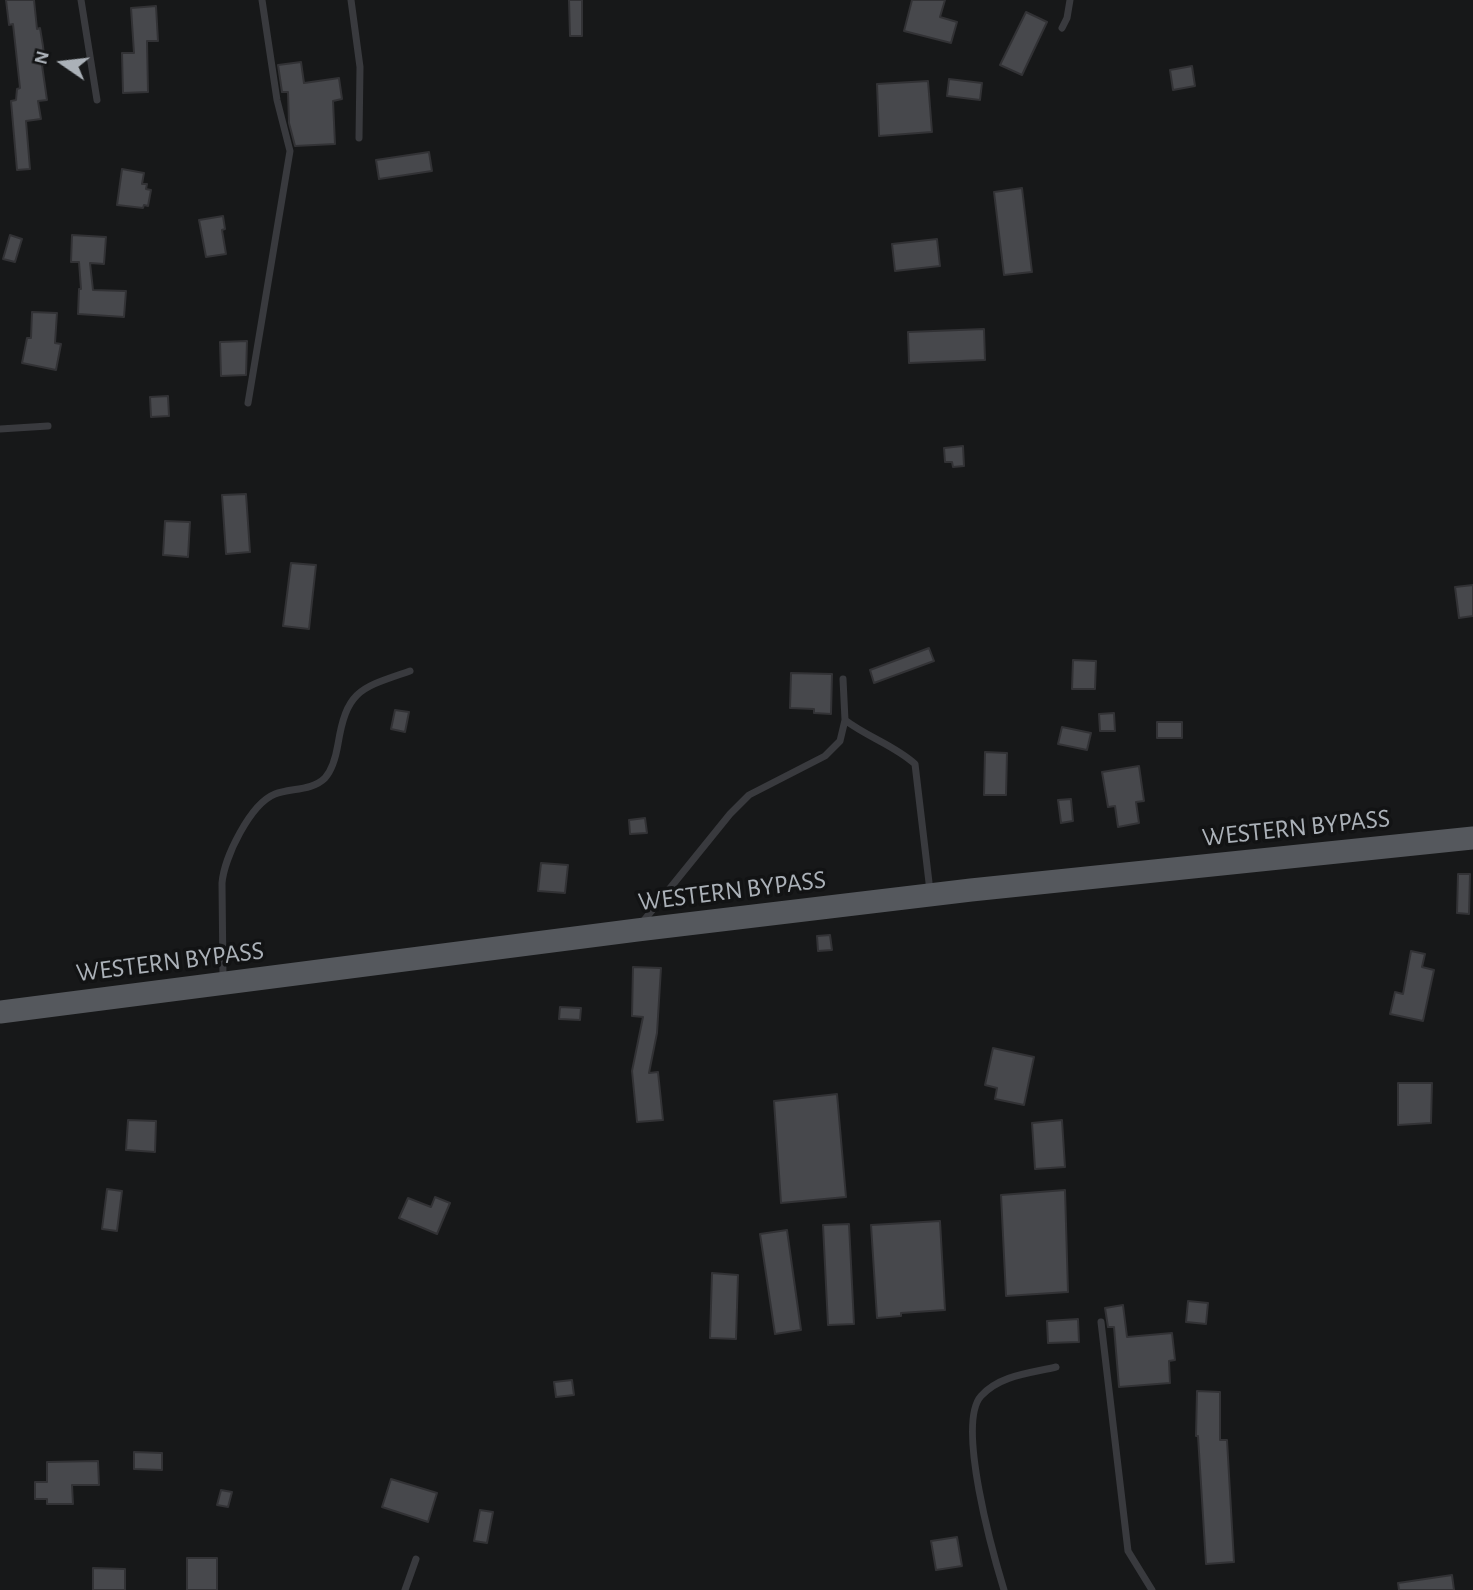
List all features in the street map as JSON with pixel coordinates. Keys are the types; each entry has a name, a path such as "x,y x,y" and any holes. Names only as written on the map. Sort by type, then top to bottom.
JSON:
{"main road":[{"name":"WESTERN BYPASS","path":"0,1012 931,895 1473,838"}],"lane":[{"path":"81,0 97,100"},
{"path":"248,403 290,151 277,100 262,0"},
{"path":"351,0 360,67 359,138"},
{"path":"1062,28 1070,0"},
{"path":"0,429 48,426"},
{"path":"223,983 222,883 223,870 233,845 267,798 324,779 334,763 344,716 351,700 372,684 410,671"},
{"path":"637,930 730,814 749,795 825,757 839,741 845,720 843,679"},
{"path":"845,720 902,753 915,764 931,895"},
{"path":"1101,1322 1128,1551 1152,1590"},
{"path":"1003,1590 980,1506 973,1414 980,1397 997,1384 1011,1377 1056,1367"},
{"path":"405,1590 415,1559"}],"building":[{"path":"6,0 34,0 37,29 40,28 43,46 45,65 42,65 47,100 38,101 41,119 26,121 30,169 17,170 11,101 16,100 17,89 20,88 13,24 9,25"},
{"path":"569,0 582,0 582,36 570,36"},
{"path":"912,0 945,0 940,17 957,22 951,43 904,31"},
{"path":"156,6 158,41 147,41 148,92 123,93 122,53 134,53 131,8"},
{"path":"1026,12 1047,22 1022,75 1000,65"},
{"path":"301,62 304,83 339,78 342,99 333,101 335,144 295,146 289,123 288,92 282,92 278,65"},
{"path":"1192,66 1195,86 1173,90 1170,70"},
{"path":"949,79 982,83 980,100 947,96"},
{"path":"928,81 932,132 879,136 877,84"},
{"path":"429,152 432,171 379,179 376,160"},
{"path":"122,169 144,173 142,184 147,184 146,189 151,190 148,206 144,205 143,208 117,205"},
{"path":"1022,188 1032,272 1004,275 994,192"},
{"path":"223,216 226,254 206,257 199,220"},
{"path":"10,235 22,239 15,262 3,259"},
{"path":"72,235 106,237 104,264 90,263 93,290 126,291 124,317 78,314 81,289 79,262 71,262"},
{"path":"937,239 940,266 895,271 892,244"},
{"path":"32,312 57,313 55,343 61,344 56,370 22,363 27,338 31,338"},
{"path":"984,329 985,360 909,363 908,332"},
{"path":"247,341 246,375 221,376 220,342"},
{"path":"168,396 169,416 151,417 150,397"},
{"path":"963,446 964,466 953,467 952,462 945,462 944,448"},
{"path":"246,494 250,552 226,554 222,495"},
{"path":"165,521 190,522 188,557 163,555"},
{"path":"291,563 316,565 309,629 283,626"},
{"path":"1473,585 1473,616 1459,618 1455,587"},
{"path":"929,648 934,661 874,683 870,670"},
{"path":"1073,660 1096,661 1095,689 1072,689"},
{"path":"791,673 832,674 831,714 814,713 814,709 790,708"},
{"path":"395,710 409,712 405,732 391,729"},
{"path":"1114,713 1115,731 1100,731 1099,714"},
{"path":"1157,722 1182,722 1182,738 1157,738"},
{"path":"1062,727 1091,733 1087,750 1058,744"},
{"path":"985,752 1007,753 1006,795 984,795"},
{"path":"1139,766 1144,801 1136,802 1139,823 1118,827 1115,806 1108,807 1102,772"},
{"path":"1071,799 1073,821 1061,823 1058,800"},
{"path":"645,818 647,833 630,834 629,820"},
{"path":"541,863 568,865 565,893 538,891"},
{"path":"1458,874 1470,874 1469,914 1457,913"},
{"path":"830,935 832,950 818,951 817,936"},
{"path":"1411,951 1425,954 1422,967 1434,970 1423,1021 1390,1014 1395,992 1403,994"},
{"path":"633,967 661,968 657,1033 649,1073 658,1072 663,1120 637,1122 632,1071 643,1017 632,1016"},
{"path":"560,1007 581,1008 580,1020 559,1019"},
{"path":"993,1048 1034,1057 1024,1105 995,1099 997,1088 985,1085"},
{"path":"1398,1083 1432,1083 1431,1123 1398,1125"},
{"path":"837,1094 846,1197 781,1203 774,1101"},
{"path":"128,1120 156,1121 155,1152 126,1150"},
{"path":"1062,1120 1065,1167 1035,1169 1032,1123"},
{"path":"107,1189 122,1191 117,1231 102,1229"},
{"path":"1065,1190 1068,1292 1006,1296 1001,1195"},
{"path":"435,1197 450,1203 437,1234 399,1218 408,1198 431,1207"},
{"path":"940,1221 945,1310 901,1313 901,1316 877,1318 871,1225"},
{"path":"849,1224 854,1324 828,1325 823,1225"},
{"path":"787,1230 801,1330 775,1334 760,1234"},
{"path":"712,1273 738,1275 736,1339 710,1338"},
{"path":"1188,1301 1208,1303 1206,1324 1186,1322"},
{"path":"1123,1305 1127,1337 1172,1333 1175,1360 1169,1361 1170,1383 1119,1387 1114,1327 1108,1327 1105,1308"},
{"path":"1078,1319 1079,1342 1048,1343 1047,1321"},
{"path":"572,1380 574,1395 556,1397 554,1382"},
{"path":"1197,1391 1220,1392 1220,1440 1227,1440 1234,1562 1206,1564 1196,1436"},
{"path":"134,1452 162,1453 162,1470 134,1469"},
{"path":"98,1461 99,1485 72,1485 73,1504 47,1504 47,1499 35,1499 35,1482 47,1482 47,1462"},
{"path":"391,1479 437,1493 428,1522 382,1507"},
{"path":"221,1490 232,1492 228,1507 217,1505"},
{"path":"480,1510 493,1512 487,1543 474,1541"},
{"path":"957,1537 962,1566 936,1570 931,1541"},
{"path":"187,1558 217,1558 217,1590 187,1590"},
{"path":"93,1568 125,1569 125,1590 93,1590"},
{"path":"1452,1575 1454,1590 1399,1590 1398,1583"}]}
